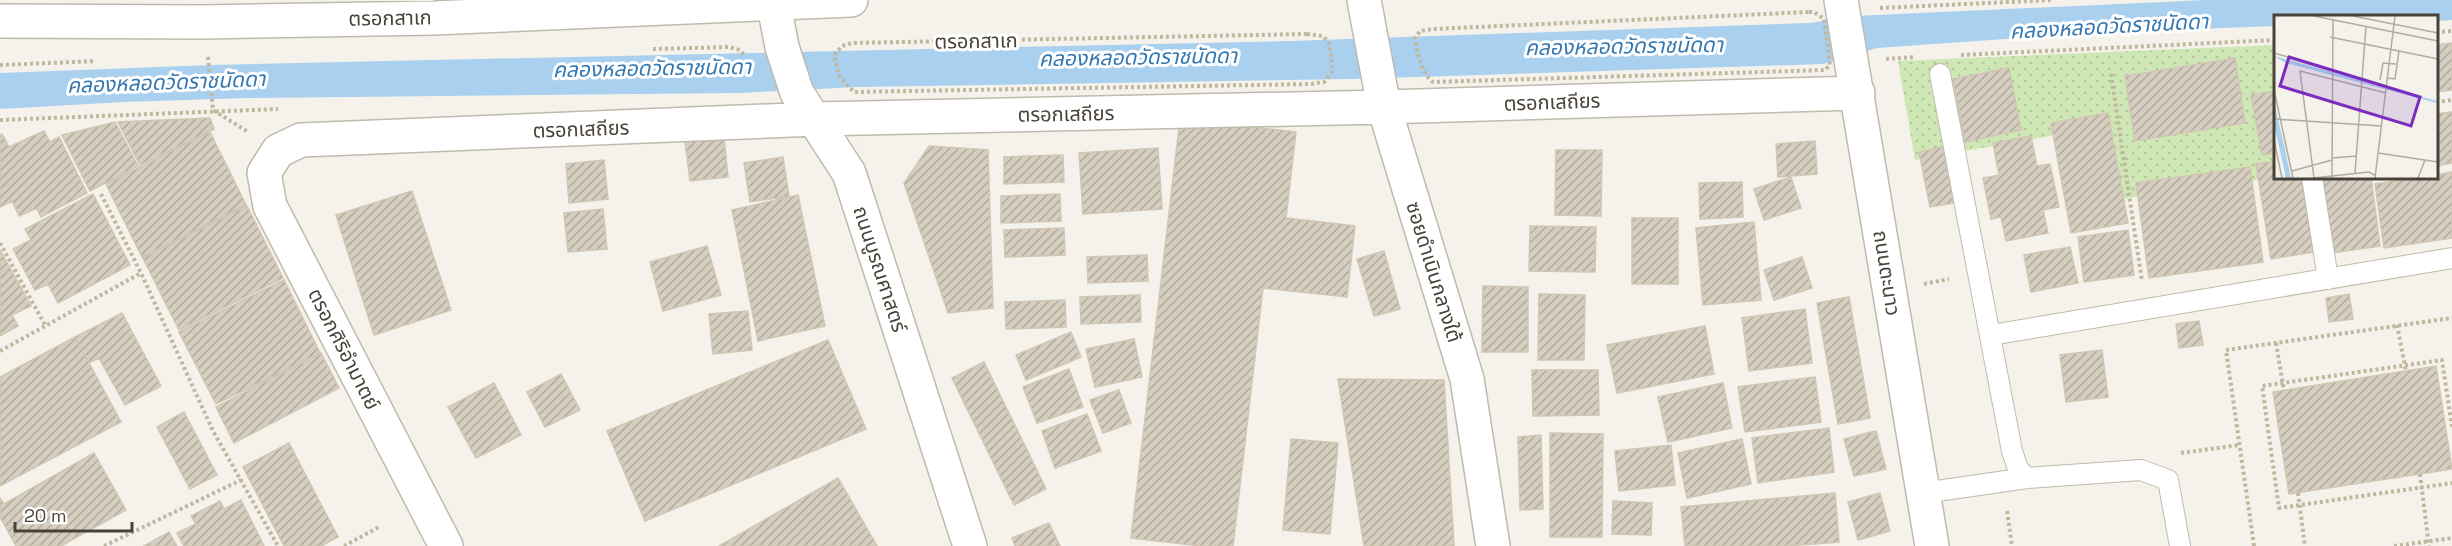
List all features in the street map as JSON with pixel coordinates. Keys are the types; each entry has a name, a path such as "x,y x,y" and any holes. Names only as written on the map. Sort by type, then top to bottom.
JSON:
{"street":[{"name":"ตรอกสาเก","path":"0,21 204,22 434,18 851,0"},
{"name":"ซอยดำเนินกลางใต้","path":"1364,0 1382,94 1467,379 1493,546"},
{"name":"ถนนบูรณศาสตร์","path":"773,2 782,47 797,93 849,173 970,546"},
{"name":"ถนนตะนาว","path":"1845,10 1864,73 1932,546"},
{"name":"ตรอกเสถียร","path":"278,151 301,140 1864,73"},
{"name":"ตรอกศิริอำมาตย์","path":"278,151 264,173 270,206 446,546"}],"lane":[{"path":"1940,75 2012,450 2018,468 2027,478"},
{"path":"2312,178 2328,279"},
{"path":"1991,335 2452,258"},
{"path":"1923,493 2027,478 2141,470 2168,480 2180,546"}],"path":[{"path":"1420,60 1415,38 1420,31 1433,28 2051,0"},
{"path":"2437,32 2452,31"},
{"name":"ตรอกสาเก","path":"835,66 836,51 852,43 1307,34 1323,36 1329,43 1332,60"},
{"path":"1953,56 2274,39"},
{"path":"729,47 740,50 747,63"},
{"path":"1864,73 1917,57"},
{"path":"208,62 213,110 278,151"},
{"path":"2111,74 2147,309"},
{"path":"2437,102 2452,100"},
{"path":"101,194 141,273 213,431 278,546"},
{"path":"0,243 45,325"},
{"path":"0,351 141,273"},
{"path":"2254,546 2226,350 2452,318"},
{"path":"2397,326 2406,371"},
{"path":"2276,343 2284,390"},
{"path":"2452,428 2442,360 2262,386 2279,508 2452,483"},
{"path":"2175,453 2239,445"},
{"path":"2420,474 2429,544"},
{"path":"104,546 241,480"},
{"path":"2298,493 2305,546"},
{"path":"2007,506 2012,546"},
{"path":"344,546 379,528"},
{"path":"2394,546 2429,544 2452,538"}],"green space":[{"path":"2274,45 2274,177 2100,202 2095,128 1915,160 1898,61"}],"water":[{"name":"คลองหลอดวัดราชนัดดา","path":"2206,0 2452,0 2452,20 2437,21 2437,15 2274,15 2274,26 2091,33 1877,48 1823,64 1351,79 858,87 738,93 247,98 0,109 0,73 212,65 1291,41 1810,23 1855,16"}],"building":[{"path":"2452,43 2452,90 2437,92 2437,45"},
{"path":"2235,58 2245,123 2135,141 2125,76"},
{"path":"2009,68 2021,130 1965,142 1953,79"},
{"path":"2274,91 2274,153 2262,155 2251,95"},
{"path":"2452,112 2452,163 2437,166 2437,114"},
{"path":"2108,113 2128,223 2071,233 2051,123"},
{"path":"210,118 214,129 140,165 118,122"},
{"path":"1180,119 1296,132 1286,218 1355,226 1347,297 1263,288 1233,546 1201,546 1131,538"},
{"path":"115,122 138,166 90,191 62,135"},
{"path":"44,131 50,142 59,137 87,193 41,217 37,208 19,216 12,201 0,207 0,135 2,134 9,147"},
{"path":"210,132 246,205 142,257 106,184"},
{"path":"2031,136 2037,166 2050,164 2059,207 2043,210 2048,233 2006,241 2001,217 1991,219 1983,178 1999,175 1993,143"},
{"path":"724,138 728,177 690,181 685,142"},
{"path":"1815,141 1817,174 1778,177 1776,144"},
{"path":"929,146 988,150 993,308 948,313 904,183"},
{"path":"1943,147 1954,203 1930,207 1919,152"},
{"path":"1158,148 1162,209 1083,214 1079,153"},
{"path":"1556,150 1602,150 1601,216 1555,215"},
{"path":"1063,155 1064,182 1004,184 1004,157"},
{"path":"783,157 789,196 750,202 744,163"},
{"path":"604,160 608,199 569,203 566,164"},
{"path":"2274,161 2274,178 2301,178 2314,252 2271,259 2256,164"},
{"path":"2250,167 2263,262 2149,278 2136,183"},
{"path":"2452,172 2452,238 2384,248 2375,184 2414,178 2437,178 2437,175"},
{"path":"1791,177 1801,208 1764,220 1754,189"},
{"path":"2322,178 2371,178 2380,246 2332,253"},
{"path":"1742,182 1743,217 1700,219 1699,183"},
{"path":"412,191 451,310 374,335 336,215"},
{"path":"93,194 130,265 58,303 48,284 35,290 13,249 31,240 25,229"},
{"path":"1060,194 1061,221 1001,223 1001,196"},
{"path":"798,195 825,326 758,341 732,210"},
{"path":"247,206 283,278 179,330 143,258"},
{"path":"603,209 607,249 568,252 564,213"},
{"path":"1632,218 1678,218 1678,284 1632,284"},
{"path":"1754,222 1761,300 1703,305 1696,228"},
{"path":"1530,226 1596,227 1595,272 1529,271"},
{"path":"1064,228 1065,255 1005,257 1004,230"},
{"path":"2128,230 2134,275 2084,282 2078,237"},
{"path":"707,246 721,295 663,311 650,262"},
{"path":"2070,247 2078,283 2031,292 2024,255"},
{"path":"0,250 31,306 12,315 18,326 0,336"},
{"path":"1384,251 1400,309 1374,316 1357,259"},
{"path":"1147,255 1148,281 1088,283 1087,257"},
{"path":"1802,257 1812,288 1774,300 1764,270"},
{"path":"284,280 320,353 216,404 179,332"},
{"path":"1483,286 1528,287 1528,352 1482,352"},
{"path":"1539,294 1585,295 1584,360 1538,360"},
{"path":"2349,294 2353,319 2329,322 2326,298"},
{"path":"1140,295 1141,322 1081,324 1080,297"},
{"path":"1849,297 1870,418 1838,424 1817,303"},
{"path":"1065,300 1066,327 1006,329 1005,302"},
{"path":"1805,309 1812,363 1749,371 1742,318"},
{"path":"748,311 752,350 713,354 709,314"},
{"path":"122,313 161,386 125,405 99,358 89,363 75,337"},
{"path":"2199,321 2203,345 2179,348 2176,324"},
{"path":"1705,326 1714,374 1617,393 1607,345"},
{"path":"1071,332 1081,357 1026,380 1016,355"},
{"path":"75,337 121,422 0,486 0,377"},
{"path":"1134,339 1142,377 1095,387 1086,349"},
{"path":"828,340 866,429 645,521 607,431"},
{"path":"2102,350 2108,397 2066,402 2060,355"},
{"path":"321,353 339,388 234,443 216,407"},
{"path":"984,362 1046,489 1014,505 952,378"},
{"path":"2436,366 2452,469 2289,494 2273,392"},
{"path":"1069,369 1083,407 1037,423 1023,387"},
{"path":"1532,370 1598,370 1599,415 1533,416"},
{"path":"561,374 580,410 545,427 527,392"},
{"path":"1815,377 1821,422 1745,432 1738,387"},
{"path":"1338,379 1444,380 1454,546 1364,546"},
{"path":"494,383 521,435 476,458 448,407"},
{"path":"1723,383 1732,428 1668,442 1658,397"},
{"path":"1119,390 1131,423 1103,433 1090,400"},
{"path":"184,412 217,475 190,489 157,427"},
{"path":"1087,414 1101,451 1055,468 1042,431"},
{"path":"1829,428 1834,472 1758,483 1752,438"},
{"path":"1876,431 1886,469 1854,476 1844,439"},
{"path":"1550,433 1603,434 1602,537 1550,537"},
{"path":"1541,435 1543,509 1520,510 1518,437"},
{"path":"1291,439 1338,443 1330,534 1283,530"},
{"path":"1742,439 1751,484 1687,498 1678,453"},
{"path":"289,443 338,537 321,546 284,546 243,467"},
{"path":"1671,445 1675,485 1619,491 1615,451"},
{"path":"94,453 126,510 61,546 16,546 0,517 0,498 4,504"},
{"path":"838,478 877,546 719,546"},
{"path":"1835,493 1839,542 1788,546 1685,546 1681,507"},
{"path":"1880,493 1890,531 1858,540 1848,502"},
{"path":"241,500 264,546 184,546 177,533 196,524 191,516 220,501 224,509"},
{"path":"1613,501 1652,503 1651,535 1612,534"},
{"path":"1049,523 1060,546 1015,546 1012,538"},
{"path":"169,532 177,546 144,546"}]}
